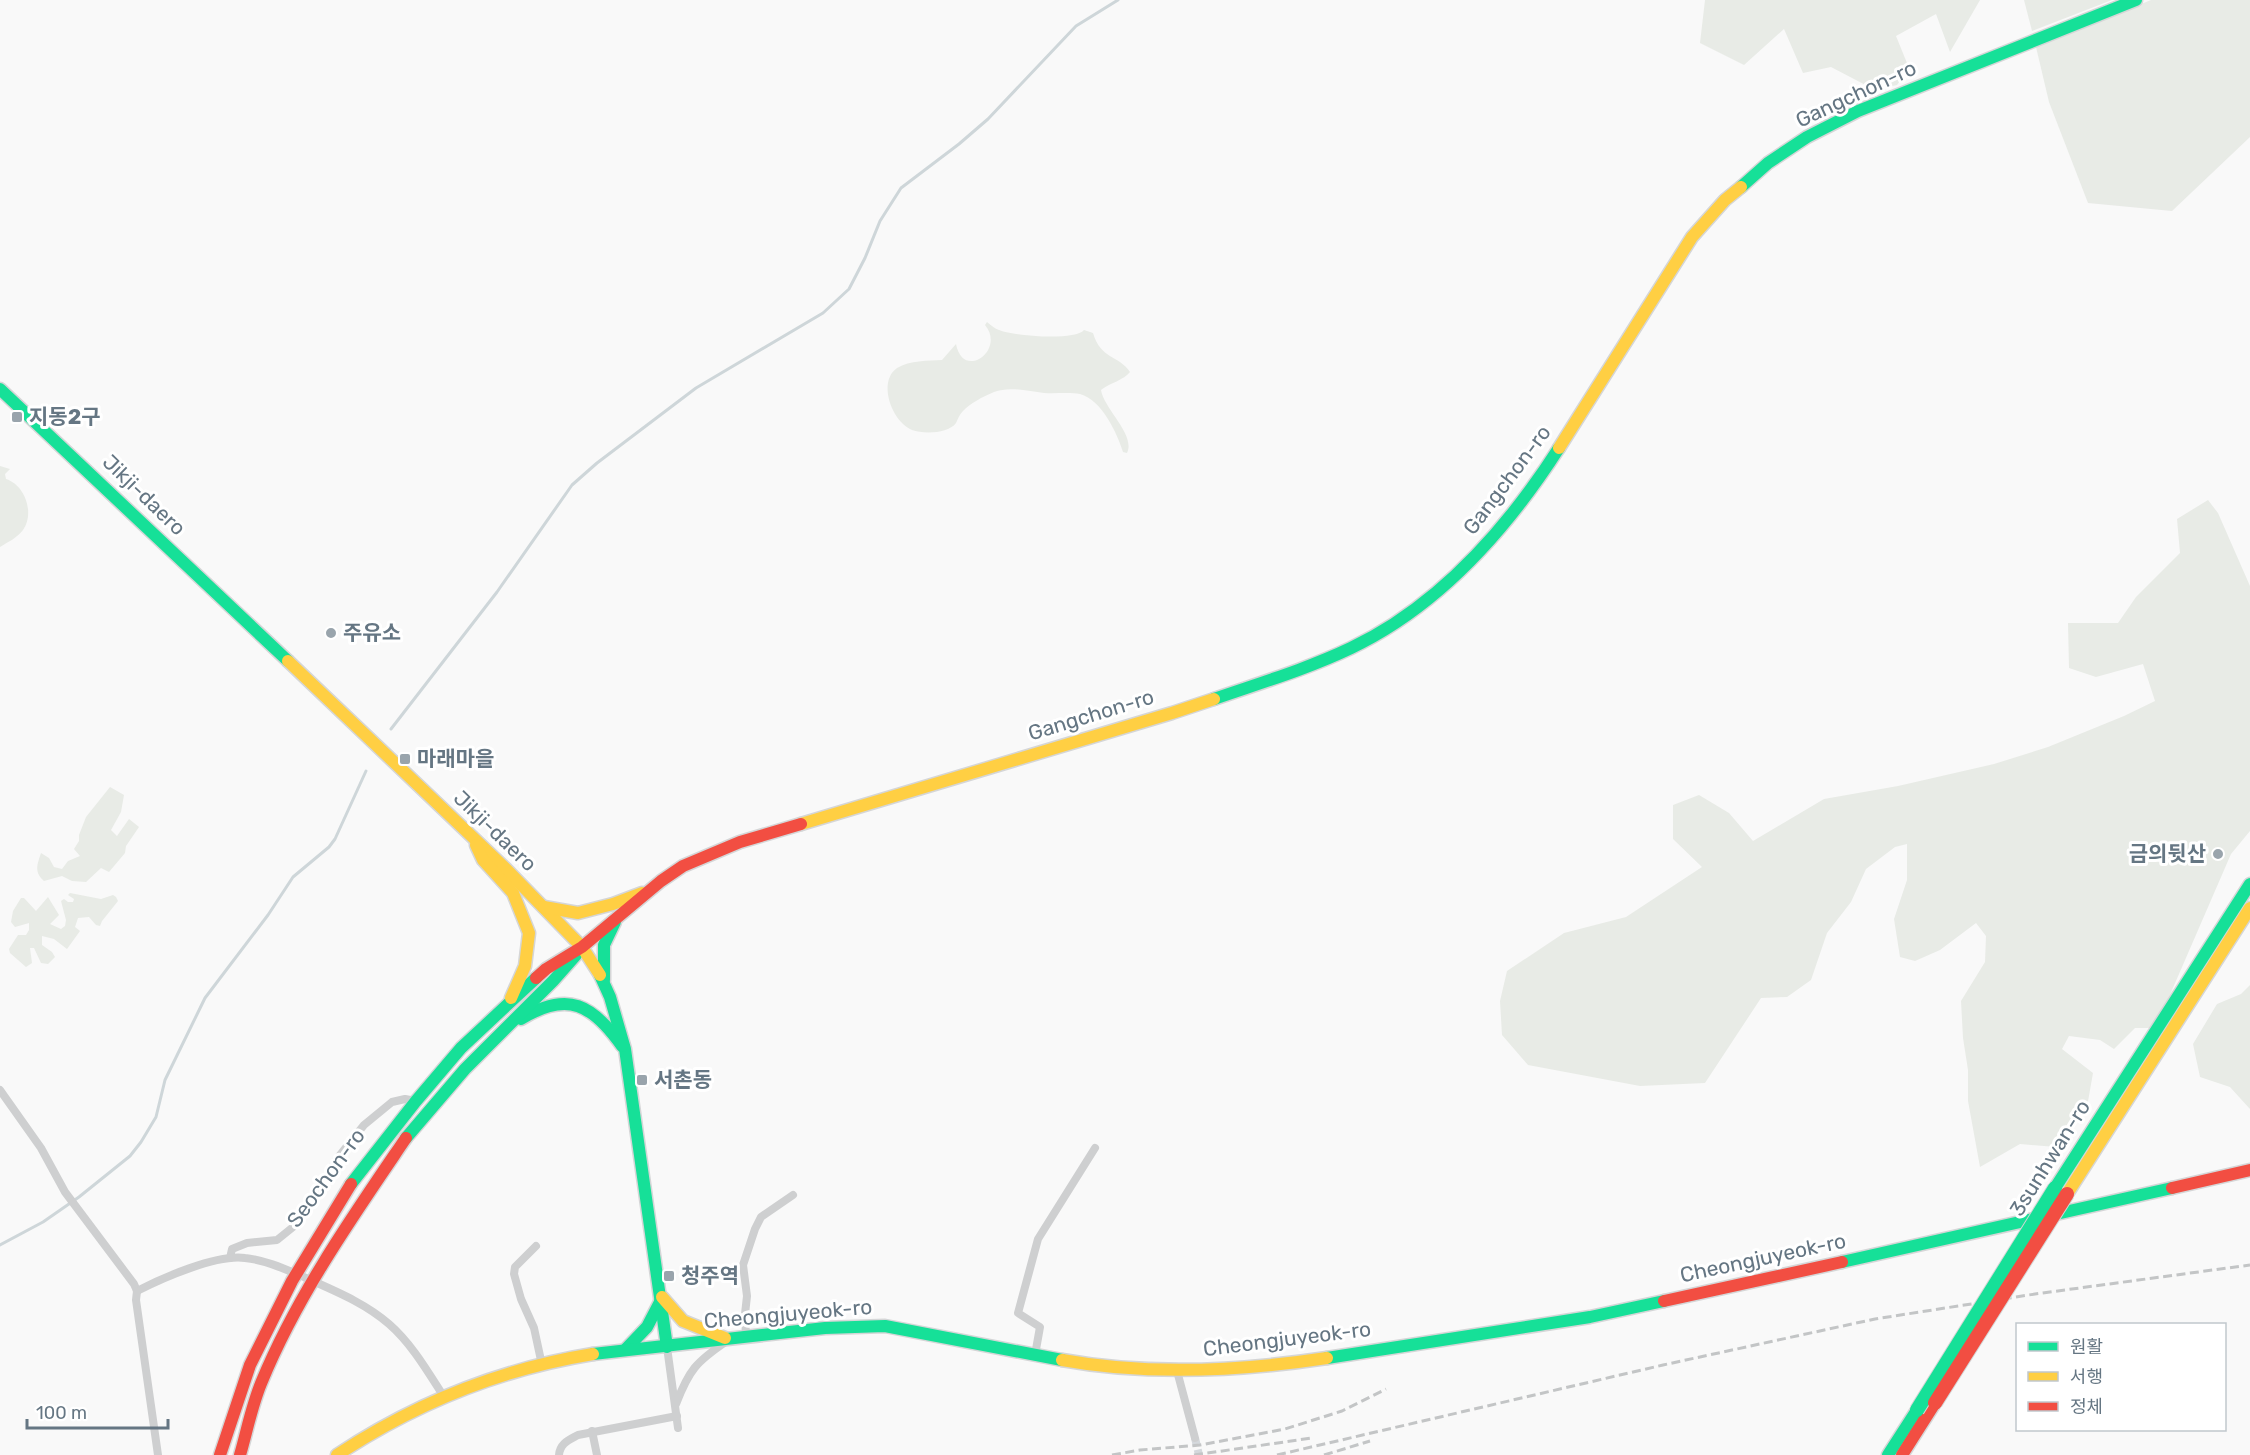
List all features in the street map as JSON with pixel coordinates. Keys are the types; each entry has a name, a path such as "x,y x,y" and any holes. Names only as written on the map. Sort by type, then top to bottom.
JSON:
{"main road":[{"name":"Gangchon-ro","path":"582,947 683,866 740,842 1172,713 1311,665 1397,622 1444,585 1491,540 1534,487 1692,237 1725,200 1768,163 1808,136 1858,111 2136,0"},
{"name":"Jikji-daero","path":"0,389 473,838 582,947 604,984 615,1010 625,1049 667,1347"},
{"path":"473,838 483,860 513,893 529,933 525,966 508,1004"},
{"name":"3sunhwan-ro","path":"1902,1455 2250,884"},
{"path":"544,907 578,913 614,904 651,890"},
{"name":"3sunhwan-ro","path":"1888,1455 2250,908"},
{"path":"604,984 604,945 618,917"},
{"path":"220,1455 250,1365 296,1274 343,1194 461,1048 546,969 582,947"},
{"path":"240,1455 261,1383 292,1315 362,1202 409,1133 498,1035 553,981 582,947"},
{"path":"498,1035 536,1009 560,1004 579,1007 594,1014 625,1049"},
{"name":"Cheongjuyeok-ro","path":"337,1455 367,1435 444,1397 509,1373 626,1349 667,1347 813,1328 874,1325 1089,1365 1177,1371 1235,1369 1306,1361 1590,1317 1983,1232 2250,1170"},
{"path":"626,1349 647,1327 660,1297 684,1324 729,1340"}],"street":[{"path":"0,1090 41,1148 65,1191 134,1284 158,1455"},
{"name":"Seochon-ro","path":"136,1296 156,1281 230,1258 232,1249 247,1244 277,1240 298,1223 319,1192 336,1160 364,1125 392,1102 405,1099 416,1101"},
{"path":"1035,1355 1040,1327 1018,1313 1038,1239 1095,1148"},
{"path":"746,1337 747,1296 743,1265 761,1216 793,1195"},
{"path":"536,1246 515,1267 514,1274 521,1299 534,1328 542,1365"},
{"path":"230,1258 244,1257 296,1274 367,1307 391,1325 414,1353 444,1397"},
{"path":"676,1404 685,1381 700,1359 729,1340"},
{"path":"667,1347 678,1428"},
{"path":"1177,1371 1195,1438"},
{"path":"559,1455 560,1448 565,1442 578,1435 677,1416"},
{"path":"592,1431 597,1455"}],"shaded area":[{"path":"1705,0 1980,0 1950,52 1936,14 1896,36 1909,68 1897,85 1875,90 1831,67 1803,73 1784,29 1744,65 1700,43"},
{"path":"2024,0 2112,0 2032,31"},
{"path":"2151,0 2250,0 2250,137 2172,211 2088,203 2049,102 2036,47"},
{"path":"987,322 999,330 1030,336 1069,335 1084,330 1093,333 1096,342 1105,353 1130,372 1101,390 1124,430 1129,446 1127,453 1123,452 1113,427 1102,410 1088,397 1076,393 1000,390 970,405 962,412 956,423 947,429 922,432 905,426 893,411 890,401 888,382 891,374 897,368 908,364 942,360 956,344 960,355 966,360 974,361 981,358 987,352 990,344 990,335 985,325"},
{"path":"0,466 10,469 5,474 6,479 13,482 23,493 28,516 21,533 0,547"},
{"path":"2208,500 2218,513 2250,586 2250,831 2231,854 2166,1004 2149,1028 2135,1028 2114,1049 2100,1040 2069,1036 2062,1049 2093,1073 2087,1107 2056,1147 2020,1144 1980,1167 1968,1101 1968,1070 1961,1001 1985,962 1986,936 1976,923 1940,950 1915,961 1900,957 1894,919 1907,880 1907,844 1895,847 1866,869 1851,902 1827,933 1811,980 1787,997 1761,998 1705,1083 1640,1086 1528,1065 1502,1035 1500,1001 1507,971 1564,933 1626,917 1702,867 1673,839 1673,805 1699,795 1729,813 1753,841 1824,799 1898,786 1994,764 2048,747 2155,701 2143,664 2096,677 2069,668 2068,623 2118,623 2136,597 2180,553 2177,519"},
{"path":"110,787 124,795 121,812 111,830 117,836 129,819 139,827 126,846 125,853 109,872 101,868 86,882 72,881 62,876 44,881 37,868 41,853 49,858 54,867 62,869 68,861 80,856 74,849 79,841 86,817"},
{"path":"70,893 101,899 113,895 118,901 100,926 89,917 78,918 75,927 80,931 67,949 54,939 42,936 42,945 55,957 48,964 41,963 34,948 30,948 32,963 26,967 10,953 9,949 18,935 26,935 29,923 15,927 11,922 13,911 21,898 24,898 36,911 48,897 59,915 50,924 61,929 65,926 66,920 61,901 64,899 73,902 74,899 68,895"},
{"path":"2250,985 2250,1109 2230,1087 2200,1077 2193,1044 2217,1004 2241,994"}],"waterway":[{"path":"391,729 497,592 572,485 597,463 696,388 823,313 849,289 880,221 901,188 988,119 1076,26 1118,0"},
{"path":"0,1245 43,1222 79,1197 130,1156 141,1142 156,1117 165,1080 205,998 268,915 293,877 329,847 335,839 366,771"}],"tunnel":[{"path":"1195,1438 1199,1455"}],"railway":[{"path":"1277,1455 1663,1365 1875,1319 2035,1294 2250,1265"},
{"path":"1112,1455 1140,1450 1200,1445 1285,1429 1342,1411 1386,1389"},
{"path":"1194,1455 1312,1438"},
{"path":"1324,1455 1370,1441"}],"traffic: fast":[{"path":"1741,187 1768,163 1807,137 1858,111 2136,0"},
{"path":"0,389 288,661"},
{"path":"1214,699 1334,656 1383,631 1413,610 1442,588 1494,536 1517,508 1559,448"},
{"path":"2055,1188 2250,884"},
{"path":"604,980 604,945 615,922"},
{"path":"406,1138 465,1069 576,955"},
{"path":"600,975 610,997 625,1049 667,1347"},
{"path":"351,1184 461,1048 536,978"},
{"path":"521,1019 553,1005 578,1006 601,1020 622,1046"},
{"path":"1917,1410 2055,1188"},
{"path":"1842,1262 2172,1188"},
{"path":"1327,1358 1590,1317 1664,1301"},
{"path":"626,1349 647,1327 660,1302"},
{"path":"593,1354 825,1328 885,1326 1062,1360"},
{"path":"1888,1455 1917,1410"}],"traffic: slow":[{"path":"1559,448 1692,237 1725,200 1741,187"},
{"path":"288,661 506,869 582,947 600,975"},
{"path":"801,824 1214,699"},
{"path":"476,845 483,860 513,893 529,933 525,966 511,998"},
{"path":"544,907 578,913 613,904 642,893"},
{"path":"2067,1194 2250,908"},
{"path":"662,1297 683,1321 725,1338"},
{"path":"337,1455 397,1420 459,1391 525,1369 593,1354"},
{"path":"1062,1360 1128,1368 1195,1370 1228,1369 1327,1358"}],"traffic: jam":[{"path":"536,978 546,969 582,947 661,881 683,866 740,842 801,824"},
{"path":"240,1455 258,1390 292,1317 328,1256 406,1138"},
{"path":"2172,1188 2250,1170"},
{"path":"220,1455 250,1365 292,1281 351,1184"},
{"path":"1935,1403 2067,1194"},
{"path":"1664,1301 1842,1262"},
{"path":"1902,1455 1935,1403"}],"place":[{"name":"지동2구","path":"17,417"},
{"name":"주유소","path":"331,633"},
{"name":"마래마을","path":"405,759"},
{"name":"금의뒷산","path":"2218,854"},
{"name":"서촌동","path":"642,1080"},
{"name":"청주역","path":"669,1276"}]}
